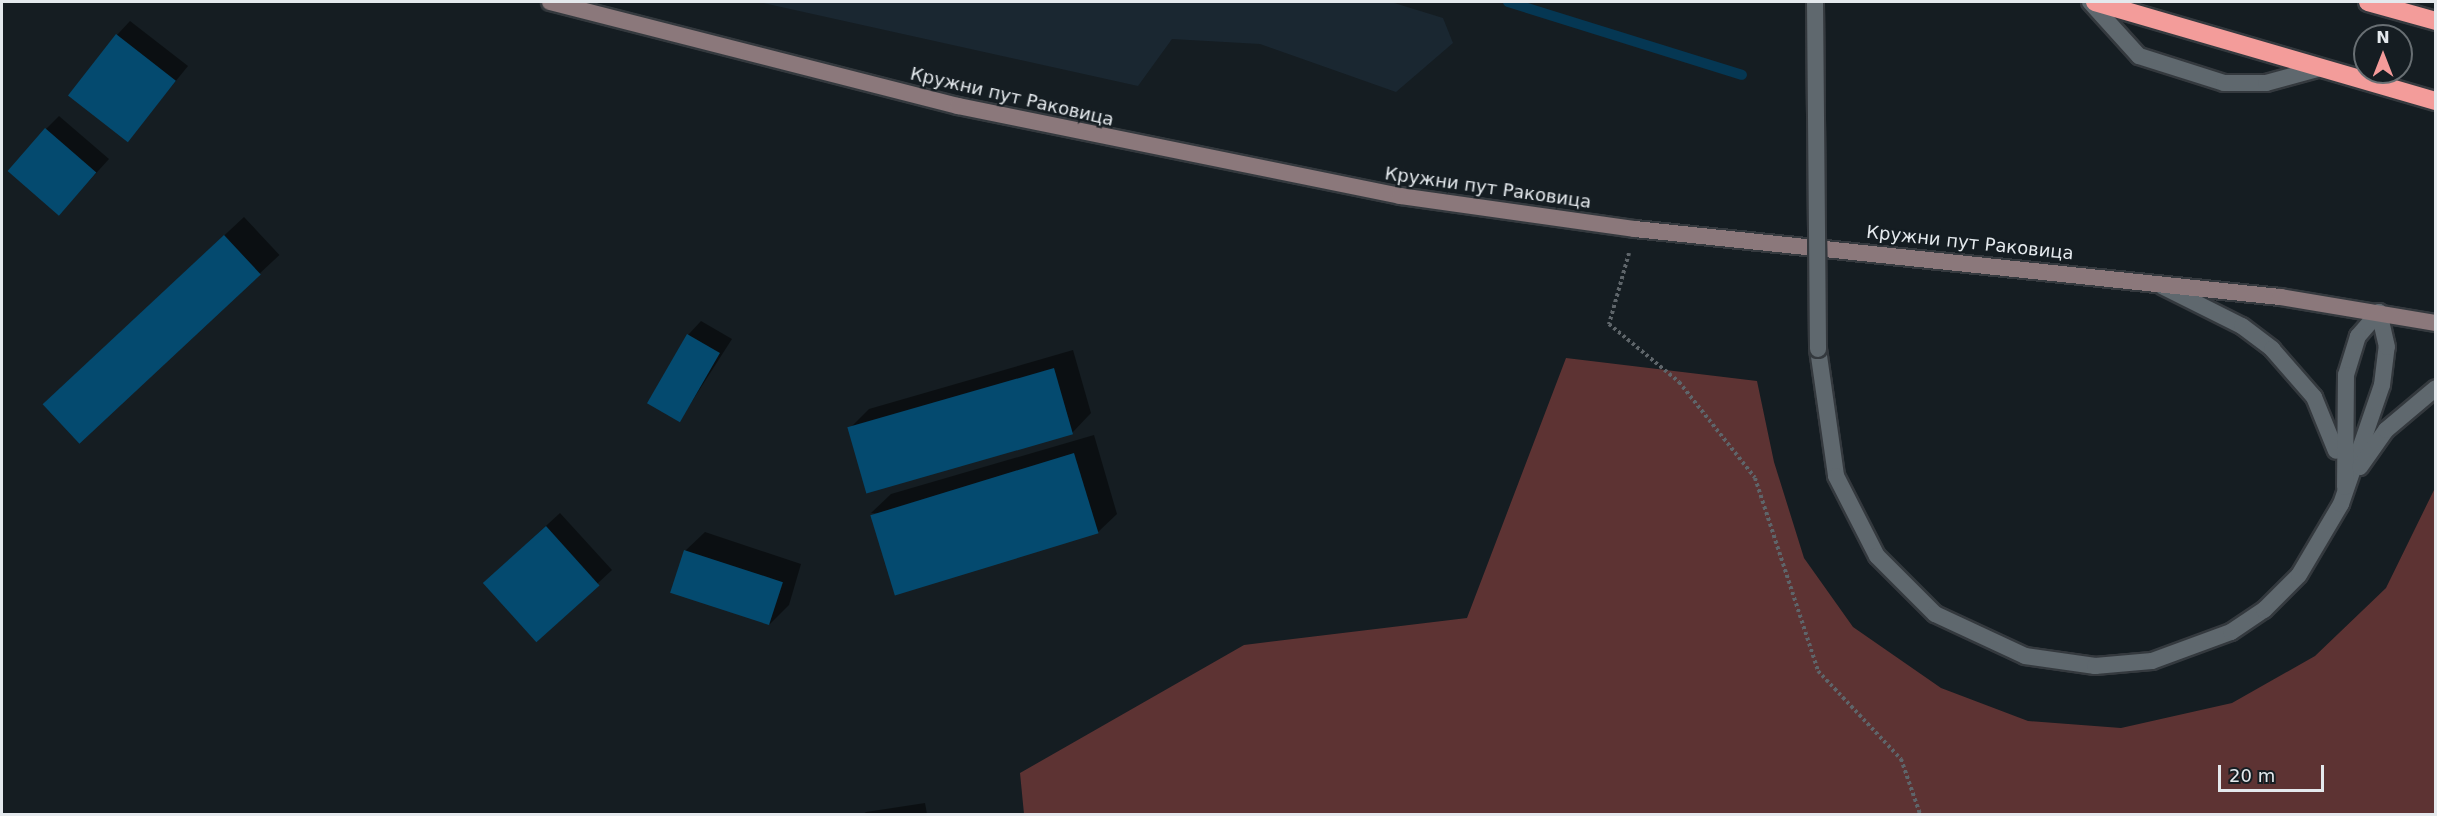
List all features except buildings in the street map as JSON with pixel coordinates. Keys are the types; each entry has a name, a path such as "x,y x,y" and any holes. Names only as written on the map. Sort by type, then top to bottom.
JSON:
{"highway":[{"path":"2095,2 2436,101"},
{"path":"2368,2 2436,21"}],"main road":[{"name":"Кружни пут Раковица","path":"550,2 775,62 1134,145 1400,196 1635,229 2151,281 2379,312 2436,323"}],"street":[{"path":"1815,2 1818,349 1836,476 1877,556 1935,614 2025,656 2125,665 2175,655 2231,632 2299,575 2325,538 2382,385 2387,347 2379,312"},
{"path":"2090,2 2139,56 2224,84 2266,84 2321,68"},
{"path":"2151,281 2242,326 2272,349 2326,417 2345,487"},
{"path":"2345,487 2346,375 2358,336 2379,312"},
{"path":"2345,487 2386,430 2436,388"}],"path":[{"path":"1635,229 1609,324 1679,382 1755,478 1793,580 1818,671 1901,759 1920,814"}],"shaded area":[{"path":"759,2 1391,2 1443,18 1453,43 1396,92 1260,44 1172,39 1138,86"},
{"path":"1566,358 1757,381 1774,462 1804,558 1853,627 1941,688 2028,721 2121,728 2232,703 2315,656 2386,588 2435,488 2435,814 1024,814 1020,773 1244,645 1467,618"}],"waterway":[{"path":"1508,2 1742,75"}]}
